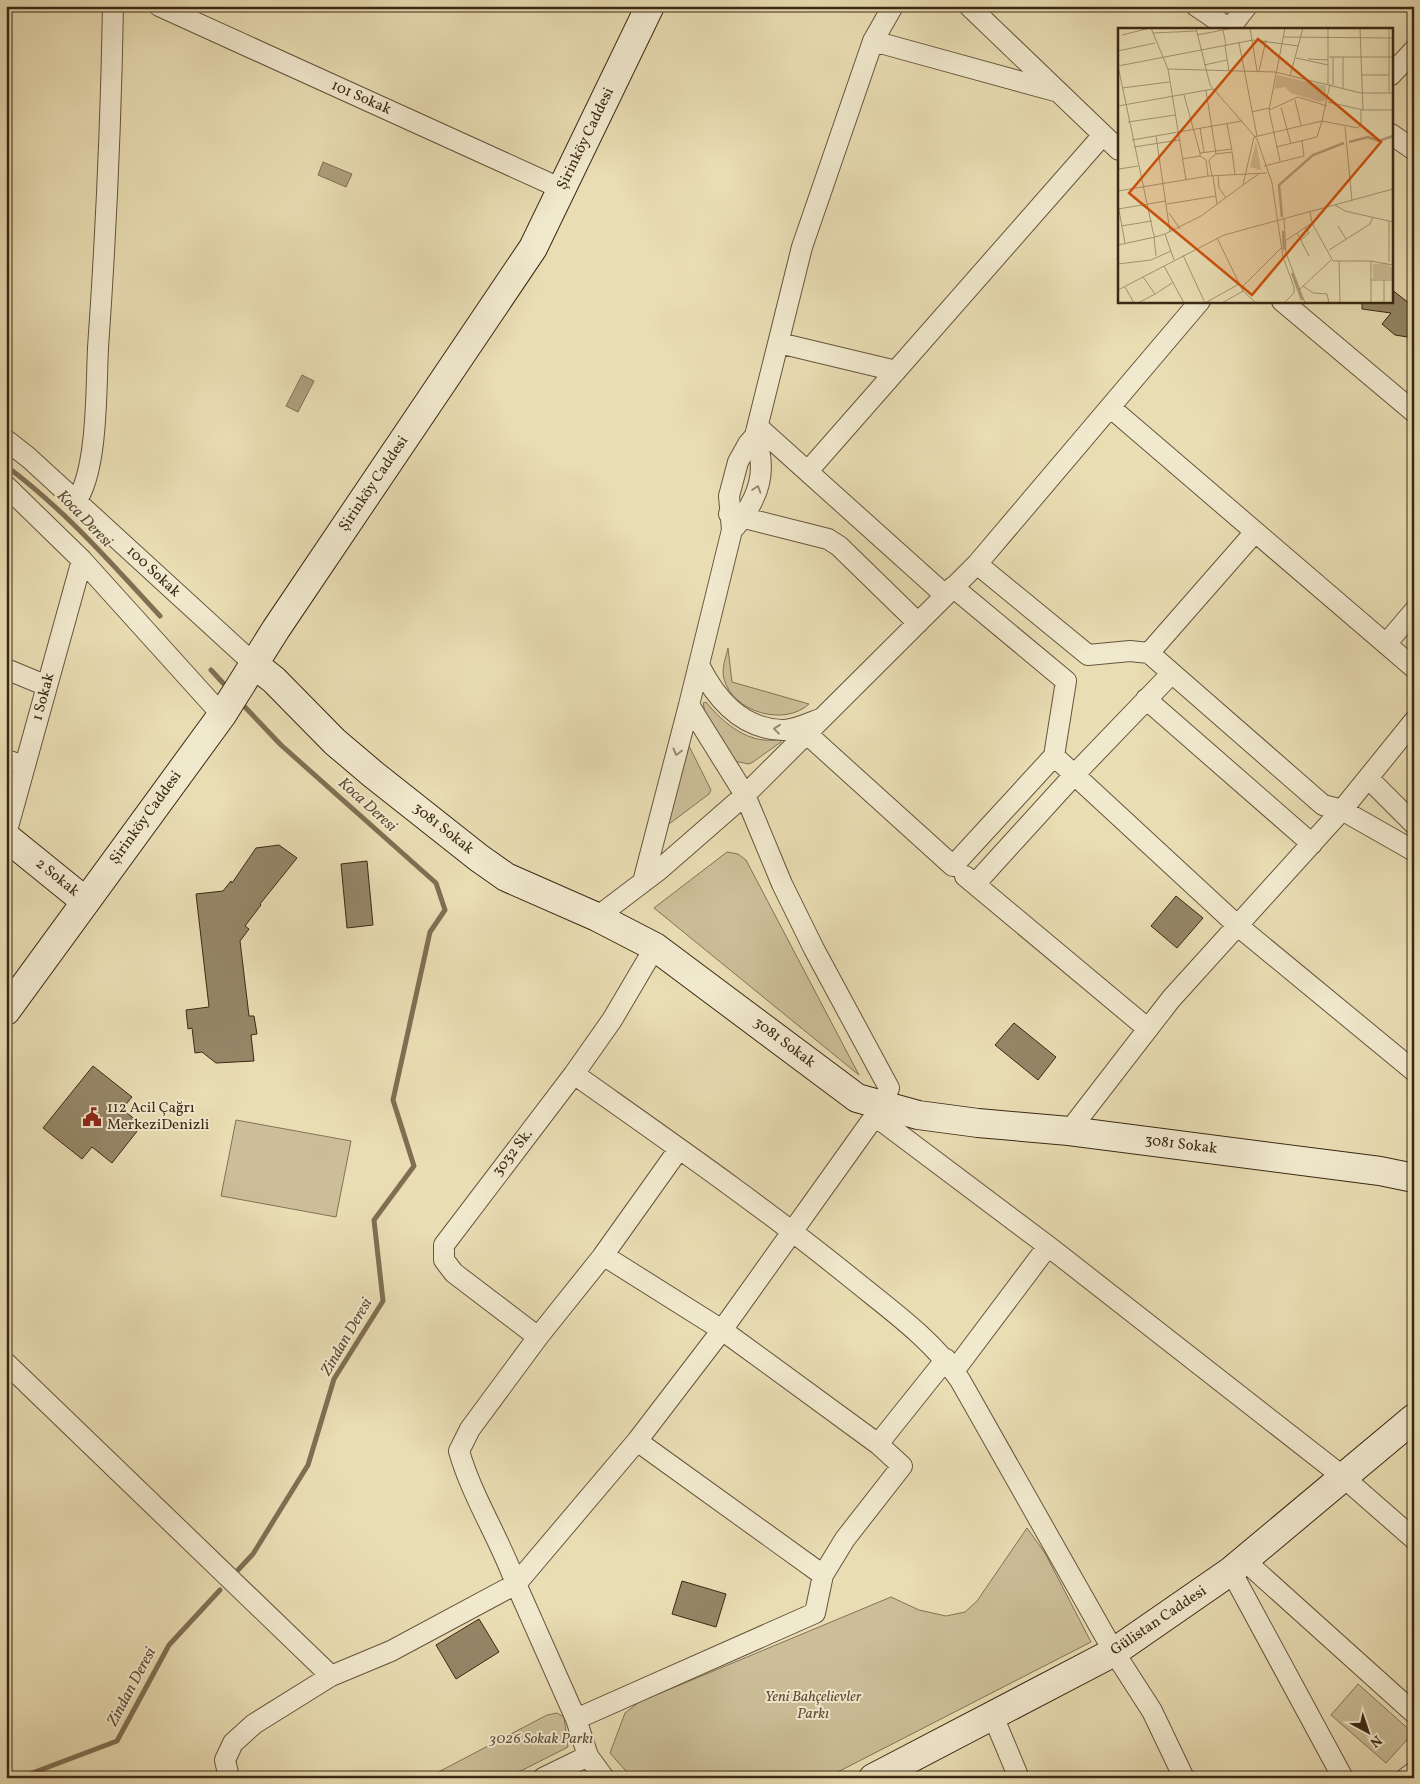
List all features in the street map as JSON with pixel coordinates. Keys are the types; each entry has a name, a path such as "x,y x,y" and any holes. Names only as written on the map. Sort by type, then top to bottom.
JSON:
{"street":[{"path":"76,501 86,480 94,426 111,132 113,6"},
{"name":"101 Sokak","path":"160,6 562,189"},
{"name":"Şirinköy Caddesi","path":"6,1010 222,714 255,665 276,629 533,248 650,6"},
{"path":"643,882 734,521 752,504 761,475 761,452 756,431 802,247 874,42 894,6"},
{"path":"969,6 1118,149"},
{"path":"1196,6 1228,28"},
{"path":"1230,28 1247,6"},
{"path":"874,42 1057,91"},
{"path":"1392,74 1414,50"},
{"path":"808,471 1104,135"},
{"path":"1392,135 1414,150"},
{"path":"597,917 643,882 746,796 977,564 1199,302"},
{"path":"1283,302 1414,412"},
{"path":"779,343 896,371"},
{"path":"1111,408 1414,668"},
{"path":"756,431 808,471 949,591 1066,681"},
{"name":"100 Sokak","path":"6,440 76,501 255,665"},
{"path":"6,486 82,560 222,714"},
{"path":"734,521 828,540 839,546 918,623"},
{"path":"1149,653 1255,532"},
{"name":"1 Sokak","path":"6,836 16,763 47,686 82,560"},
{"path":"977,564 1088,655"},
{"path":"1386,644 1414,611"},
{"path":"953,866 1054,756 1066,681 1088,655 1130,651 1149,653 1324,805 1342,810 1414,851"},
{"name":"3081 Sokak","path":"255,665 274,680 361,764 479,858 506,877 597,917 656,947 857,1098 879,1111 1069,1131 1380,1171 1414,1178"},
{"path":"699,665 712,691 734,712 753,724 784,730 824,717"},
{"path":"6,669 47,686"},
{"path":"975,884 1075,774 1172,673"},
{"path":"1146,699 1312,844"},
{"path":"229,1778 225,1760 233,1743 254,1724 332,1676 391,1651 516,1584 637,1441 722,1330 879,1111 889,1088 790,900 746,796 689,705"},
{"path":"1069,1131 1171,999 1342,810 1414,721"},
{"path":"807,734 953,866 1148,1028"},
{"path":"1054,756 1238,926 1414,1071"},
{"path":"1368,778 1414,824"},
{"name":"2 Sokak","path":"6,836 85,901"},
{"name":"Şirinköy Caddesi","path":"6,987 58,937"},
{"name":"3032 Sk.","path":"538,1337 454,1273 444,1260 444,1246 574,1074 612,1020 656,947"},
{"path":"574,1074 792,1230 918,1332 950,1365 1114,1652 1152,1711 1184,1778"},
{"path":"879,1111 1342,1476 1414,1539"},
{"path":"604,1778 588,1756 576,1719 516,1584 504,1551 466,1473 460,1451 470,1429 538,1337 602,1256 679,1149"},
{"path":"878,1444 950,1365 1048,1246"},
{"path":"576,1719 815,1613 823,1575 845,1539 902,1466 878,1444 722,1330 602,1256"},
{"path":"6,1363 332,1676"},
{"name":"Gülistan Caddesi","path":"873,1778 1114,1652 1238,1565 1342,1476 1414,1418"},
{"path":"637,1441 823,1575"},
{"path":"1238,1565 1414,1713"},
{"path":"1238,1565 1343,1778"},
{"path":"993,1716 1019,1778"},
{"path":"543,1778 588,1756"},
{"path":"1406,1778 1414,1772"}],"green space":[{"path":"728,648 732,682 809,704 799,711 773,715 748,707 729,690 724,679 723,667"},
{"path":"706,702 721,718 738,731 758,739 780,739 781,742 749,764 734,761 705,712 703,703"},
{"path":"689,746 711,790 709,794 669,824 667,822"},
{"path":"727,852 738,854 746,860 859,1075 654,908"},
{"path":"236,1120 351,1141 336,1217 221,1196"},
{"name":"Yeni Bahçelievler Parkı","path":"1027,1528 1045,1553 1091,1642 826,1778 632,1778 610,1753 625,1713 639,1702 891,1597 919,1610 946,1616 965,1612 977,1601"},
{"path":"1358,1684 1413,1733 1386,1763 1331,1715"},
{"name":"3026 Sokak Parkı","path":"557,1713 564,1717 568,1747 507,1778 427,1778 547,1715"}],"shaded area":[{"path":"323,162 352,174 346,187 318,175"},
{"path":"302,375 314,381 298,412 286,406"}],"building":[{"path":"1392,290 1414,307 1414,338 1395,335 1382,324 1391,313 1362,309 1362,302 1392,302"},
{"path":"279,845 297,858 260,904 245,926 249,929 240,941 249,1016 254,1016 257,1034 251,1035 254,1061 216,1063 202,1052 195,1053 192,1028 188,1029 186,1010 209,1007 196,894 223,891 231,881 232,883 256,848"},
{"path":"367,861 373,925 347,928 341,864"},
{"path":"1176,896 1203,918 1177,948 1151,926"},
{"path":"1014,1023 1056,1057 1038,1080 995,1045"},
{"name":"112 Acil Çağrı MerkeziDenizli","path":"93,1066 132,1097 122,1109 142,1125 112,1163 92,1147 82,1159 43,1128"},
{"path":"682,1581 726,1594 716,1627 672,1614"},
{"path":"479,1619 499,1652 456,1679 436,1645"}],"waterway":[{"name":"Koca Deresi","path":"6,466 67,518 160,616"},
{"name":"Koca Deresi","path":"211,670 223,683"},
{"name":"Zindan Deresi","path":"238,1570 253,1554 308,1465 334,1379 383,1301 374,1220 414,1166 393,1100 430,932 445,910 436,883 281,745 243,705"},
{"name":"Zindan Deresi","path":"19,1778 117,1741 169,1645 220,1590"}],"place":[{"name":"112 Acil Çağrı MerkeziDenizli","path":"92,1117"}]}
